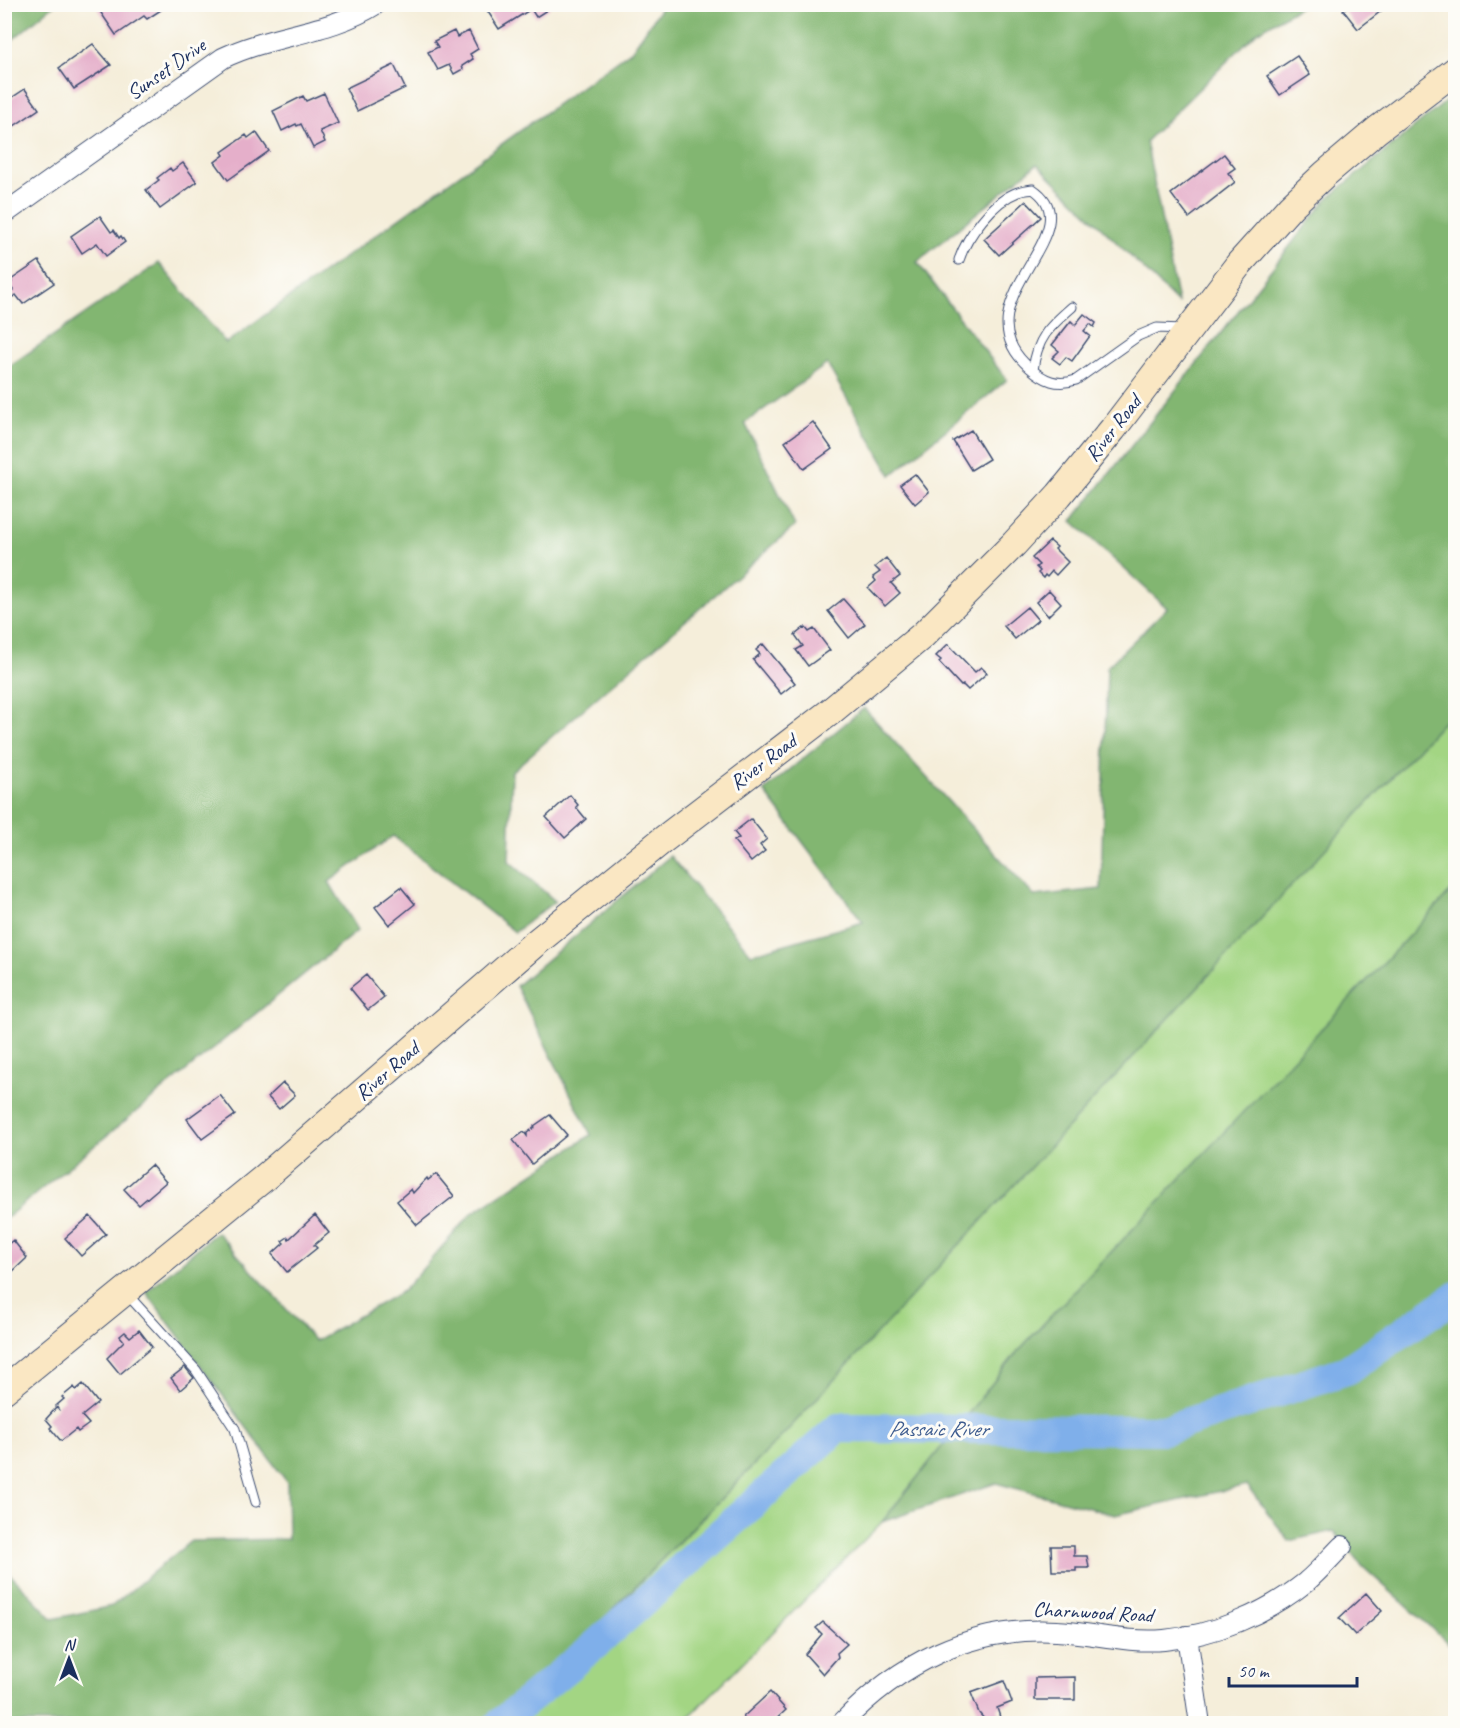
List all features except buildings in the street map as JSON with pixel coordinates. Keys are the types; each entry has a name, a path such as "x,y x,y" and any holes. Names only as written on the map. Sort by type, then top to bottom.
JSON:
{"street":[{"name":"Sunset Drive","path":"4,214 223,58 240,50 342,22 358,16 376,4"},
{"name":"River Road","path":"4,1390 264,1178 533,945 664,838 830,712 922,635 985,575 1059,495 1113,429 1239,264 1291,206 1377,130 1455,70"},
{"name":"Charnwood Road","path":"841,1724 873,1692 896,1675 945,1649 971,1640 998,1634 1035,1631 1082,1633 1109,1639 1137,1641 1186,1636 1218,1629 1268,1608 1307,1581 1342,1546"},
{"path":"1186,1636 1200,1724"}],"lane":[{"path":"959,260 962,249 976,228 1003,201 1018,192 1033,189 1043,196 1051,213 1047,233 1018,284 1006,321 1008,338 1014,351 1041,377 1054,383 1067,383 1082,377 1138,336 1157,328 1190,329"},
{"path":"1033,370 1035,355 1041,339 1050,326 1072,308"},
{"path":"125,1291 196,1371 235,1429 256,1502"}],"green space":[{"path":"5,4 54,4 54,5 5,46"},
{"path":"663,5 1303,5 1257,32 1146,141 1178,303 1037,164 917,262 1007,380 891,475 827,364 745,423 795,526 512,771 509,861 555,901 515,932 393,836 329,882 358,930 5,1219 5,369 159,263 226,343 632,50"},
{"path":"1455,94 1455,709 783,1435 502,1723 5,1723 4,1568 53,1619 112,1606 191,1541 288,1539 287,1482 146,1292 217,1232 315,1341 403,1291 471,1214 591,1135 516,986 670,856 751,954 863,922 764,791 864,708 1034,896 1101,889 1107,667 1167,608 1072,521 1327,199"},
{"path":"1455,709 1455,887 1018,1351 882,1522 683,1723 502,1724 783,1435"},
{"path":"1455,887 1455,1649 1363,1567 1334,1531 1289,1541 1247,1485 1115,1515 996,1483 882,1522 1018,1351"}],"waterway":[{"name":"Passaic River","path":"499,1724 594,1646 838,1428 1164,1430 1347,1370 1456,1296"}]}
